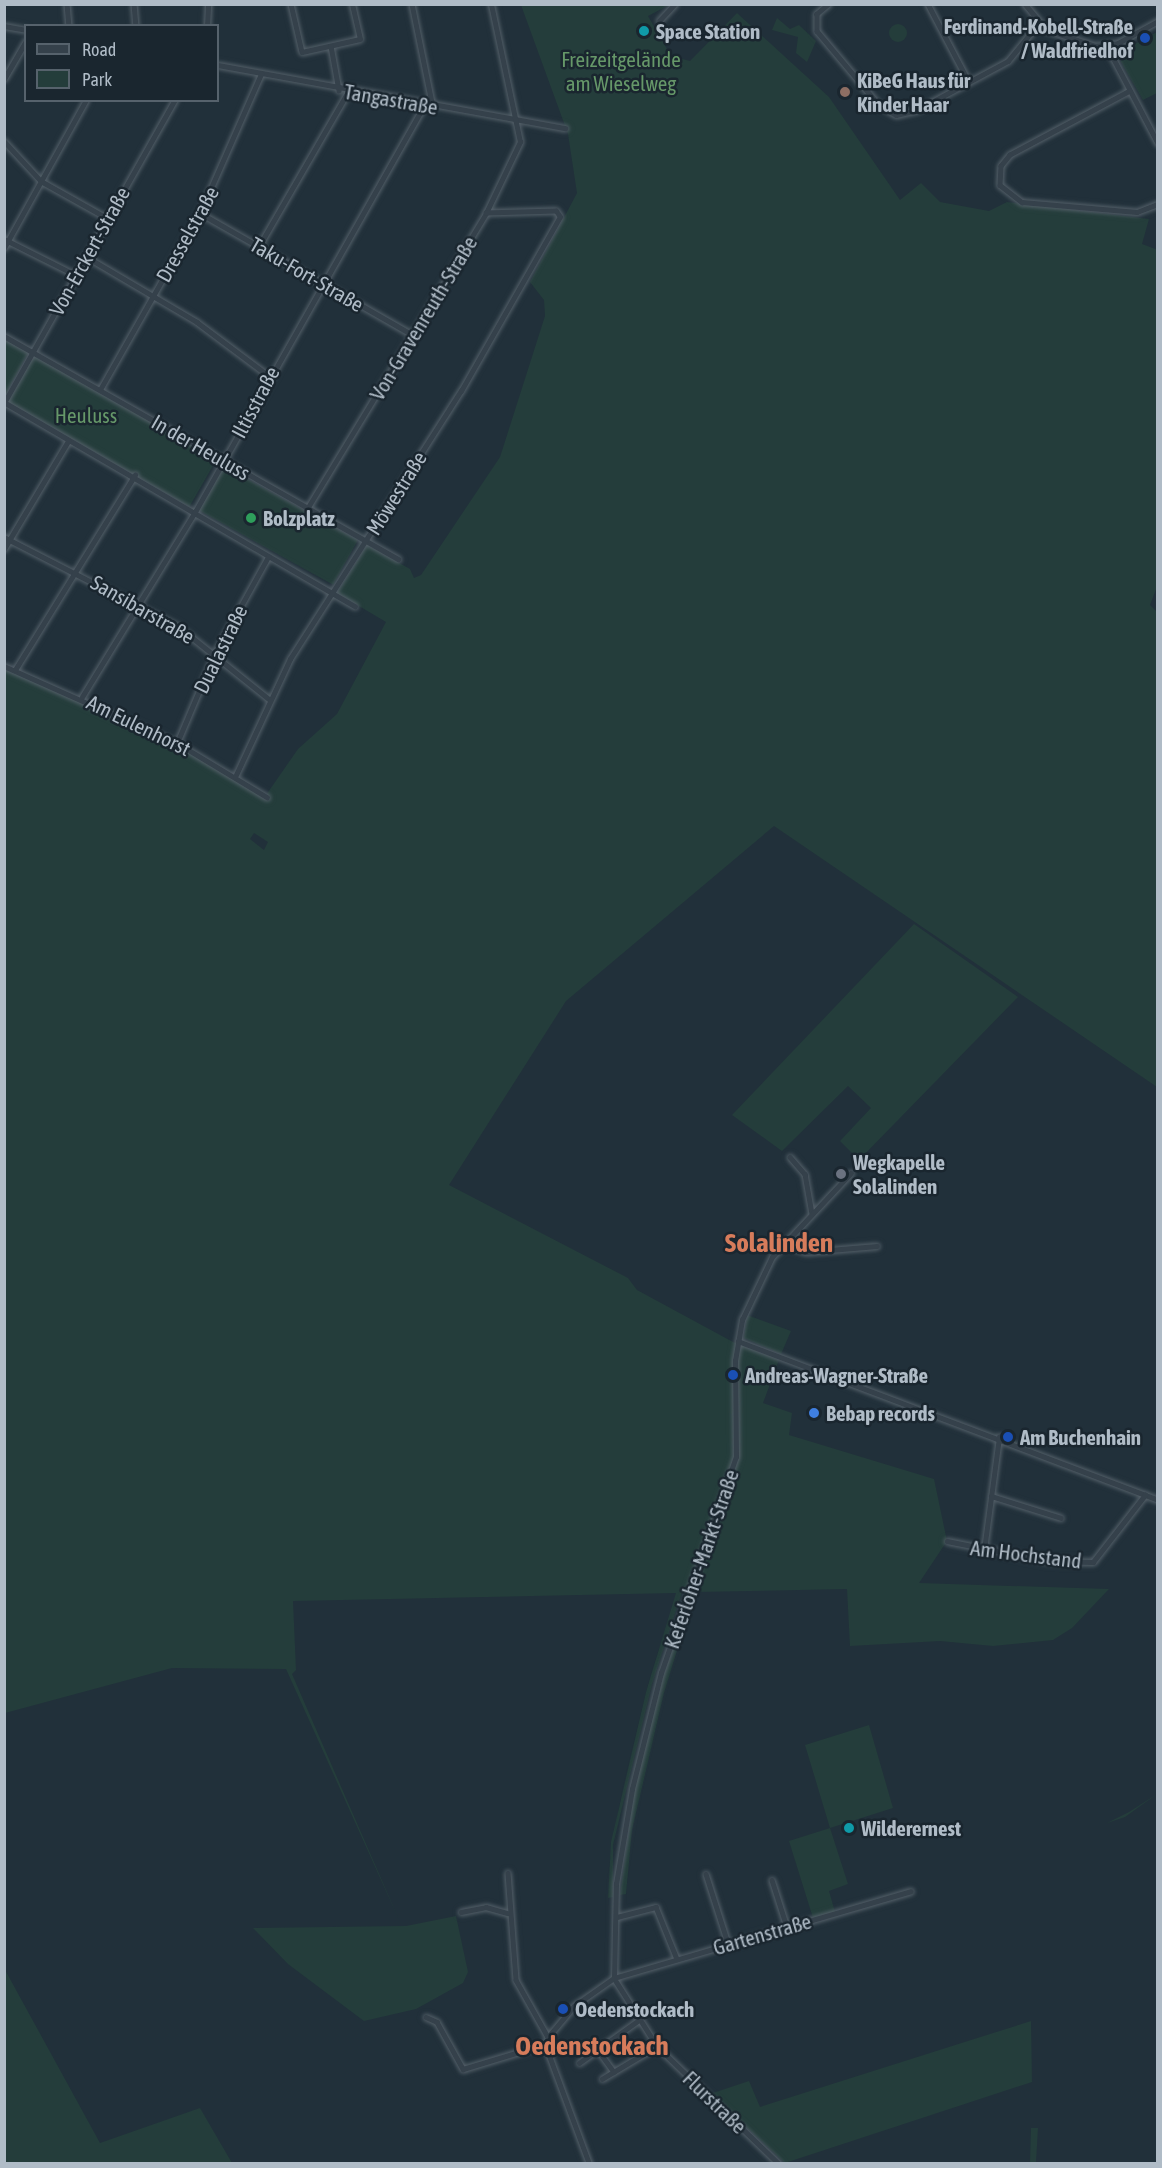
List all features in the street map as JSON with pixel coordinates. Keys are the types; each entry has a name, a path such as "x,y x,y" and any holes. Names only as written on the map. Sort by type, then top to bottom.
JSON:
{"street":[{"path":"67,4 69,24"},
{"path":"134,4 135,24"},
{"path":"207,24 208,4"},
{"path":"291,4 302,52 360,39 352,4"},
{"path":"412,4 434,107"},
{"name":"Von-Gravenreuth-Straße","path":"307,509 486,213 520,142 491,4"},
{"path":"659,21 675,4"},
{"path":"829,4 817,14 817,31 889,114 910,113 1017,54 1038,24"},
{"path":"928,4 969,81"},
{"path":"1025,4 1038,24 1107,46 1158,21"},
{"path":"4,26 24,30"},
{"path":"4,80 24,45"},
{"path":"331,46 339,90"},
{"path":"1107,46 1158,143"},
{"name":"Tangastraße","path":"219,65 424,106 565,128"},
{"name":"Dresselstraße","path":"100,388 200,213 261,74"},
{"path":"1130,91 1010,154 1001,166 1000,185 1022,202 1137,212 1158,204"},
{"path":"259,246 348,92"},
{"path":"4,248 85,102"},
{"name":"Von-Erckert-Straße","path":"5,403 74,274 174,102"},
{"name":"Iltisstraße","path":"82,697 141,604 195,512 321,281 424,106"},
{"path":"4,141 41,181 107,218"},
{"name":"Möwestraße","path":"235,777 269,699 332,593 461,391 560,212 486,213"},
{"name":"Taku-Fort-Straße","path":"200,213 413,335"},
{"path":"7,239 74,274"},
{"path":"85,256 152,297 269,376"},
{"name":"In der Heuluss","path":"4,336 33,350 307,509 398,559"},
{"path":"5,403 68,441 135,475 268,557 355,606"},
{"path":"4,549 7,539 68,441"},
{"path":"15,670 135,475"},
{"name":"Sansibarstraße","path":"7,539 141,604 215,653 269,699"},
{"name":"Dualastraße","path":"177,743 215,653 268,557"},
{"name":"Am Eulenhorst","path":"4,666 82,697 177,743 267,797"},
{"path":"789,1157 805,1173 812,1212"},
{"name":"Keferloher-Markt-Straße","path":"614,1978 622,1837 659,1682 736,1457 738,1341 757,1283 783,1244 851,1173"},
{"path":"783,1244 806,1252 877,1246"},
{"path":"738,1341 999,1437 1158,1500"},
{"path":"984,1550 999,1437"},
{"name":"Am Hochstand","path":"947,1541 984,1550 1093,1562 1145,1495"},
{"path":"991,1496 1061,1518"},
{"path":"508,1873 507,1912 516,1980 548,2037 546,2044 589,2163"},
{"path":"706,1874 728,1943"},
{"path":"772,1880 787,1927"},
{"name":"Gartenstraße","path":"548,2037 574,2006 614,1978 911,1891"},
{"path":"461,1912 486,1907 507,1912"},
{"path":"617,1917 656,1907 677,1959"},
{"name":"Flurstraße","path":"614,1978 657,2046 779,2163"},
{"path":"426,2017 437,2022 463,2069 546,2044"},
{"path":"579,2063 639,2020"},
{"path":"602,2079 657,2046"},
{"path":"598,2050 614,2072"}],"green space":[{"name":"Freizeitgelände am Wieselweg","path":"521,5 669,5 648,16 671,56 690,61 737,13 829,97 900,200 921,183 940,202 989,211 1007,202 1149,219 1142,244 1158,250 1158,584 1150,605 1158,613 1157,1087 774,826 566,1001 449,1185 628,1278 637,1290 733,1342 779,1360 763,1403 792,1413 789,1435 934,1479 947,1541 919,1583 1109,1589 1072,1628 1053,1640 993,1646 940,1641 850,1646 847,1589 695,1592 664,1693 632,1830 626,1894 620,1895 634,1792 658,1692 692,1593 682,1592 652,1684 613,1845 613,1897 608,1898 611,1842 646,1692 676,1593 293,1601 296,1670 292,1674 400,1922 286,1669 172,1668 5,1713 4,668 185,749 264,798 298,749 337,714 386,622 337,593 367,545 410,569 414,578 421,575 500,457 545,316 544,300 530,282 577,193 568,134","holes":["254,833 268,842 264,850 250,839"]},
{"path":"777,18 790,29 799,25 816,41 807,62 796,53 798,37 772,30"},
{"path":"898,24 904,27 907,33 904,39 898,42 892,39 889,33 892,27"},
{"path":"1157,32 1157,93 1143,100 1121,62 1124,50"},
{"name":"Heuluss","path":"5,338 29,351 5,396"},
{"name":"Heuluss","path":"35,354 217,459 189,507 8,402"},
{"path":"224,466 358,540 333,585 199,511"},
{"path":"914,924 1018,997 859,1160 840,1141 871,1108 848,1086 782,1151 732,1115"},
{"path":"747,1315 791,1331 781,1354 744,1338"},
{"path":"869,1725 893,1808 830,1828 805,1745"},
{"path":"1157,1794 1125,1817 1107,1823 1129,1812"},
{"path":"830,1828 848,1884 829,1891 835,1912 813,1918 789,1841"},
{"path":"456,1916 468,1972 463,1983 416,2009 364,2021 288,1964 253,1928 406,1926"},
{"path":"4,1968 100,2143 200,2108 232,2163 5,2163"},
{"path":"1031,2021 1032,2082 785,2163 720,2103 721,2097 710,2094 749,2081 760,2107"},
{"path":"1031,2128 1038,2128 1036,2162 1057,2163 1030,2163"}],"place":[{"name":"Space Station","path":"644,31"},
{"name":"Ferdinand-Kobell-Straße / Waldfriedhof","path":"1145,38"},
{"name":"KiBeG Haus für Kinder Haar","path":"845,92"},
{"name":"Bolzplatz","path":"251,518"},
{"name":"Wegkapelle Solalinden","path":"841,1174"},
{"name":"Andreas-Wagner-Straße","path":"733,1375"},
{"name":"Bebap records","path":"814,1413"},
{"name":"Am Buchenhain","path":"1008,1437"},
{"name":"Wilderernest","path":"849,1828"},
{"name":"Oedenstockach","path":"563,2009"}],"district":[{"name":"Solalinden","path":"779,1243"},
{"name":"Oedenstockach","path":"592,2046"}]}
